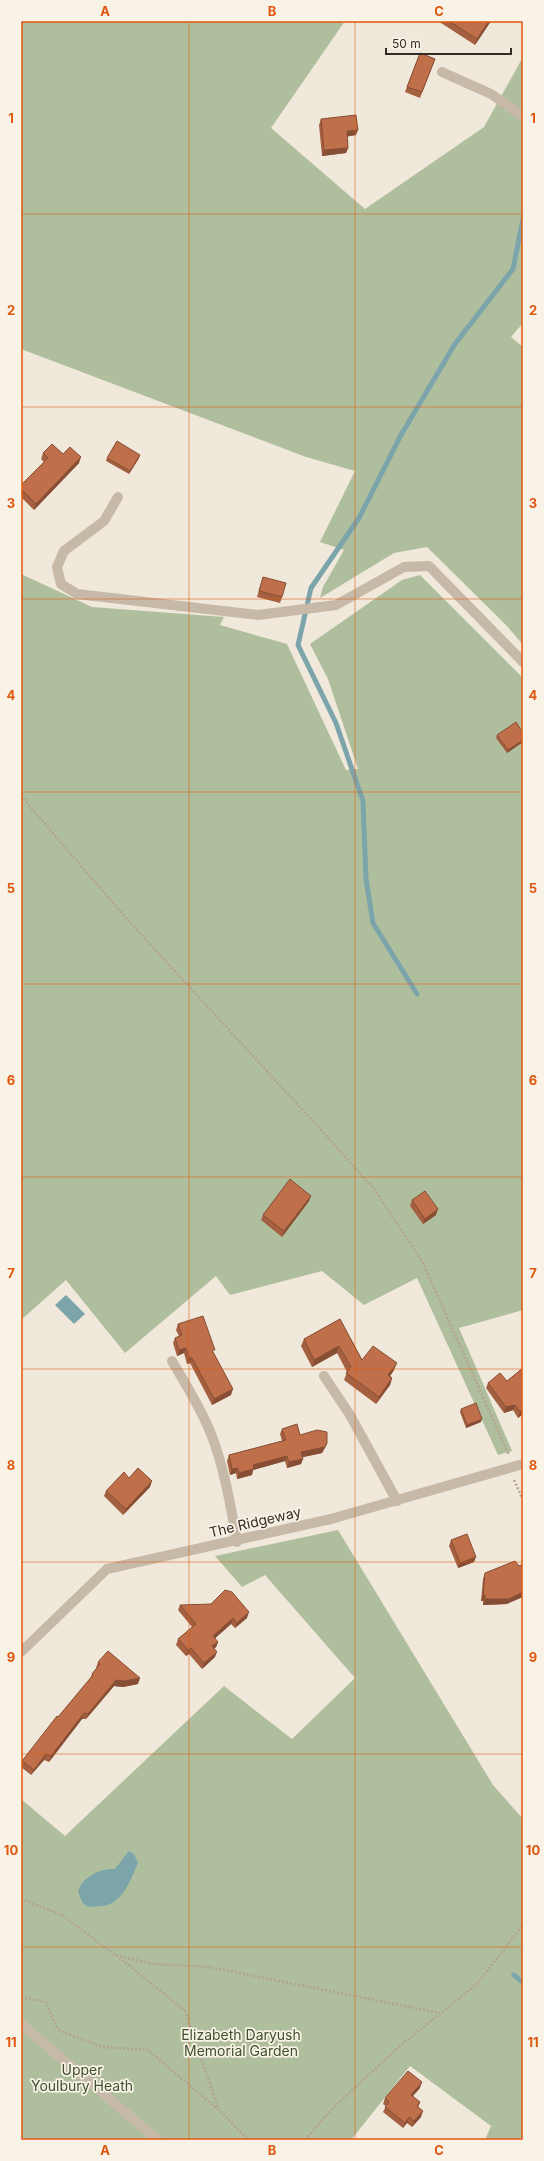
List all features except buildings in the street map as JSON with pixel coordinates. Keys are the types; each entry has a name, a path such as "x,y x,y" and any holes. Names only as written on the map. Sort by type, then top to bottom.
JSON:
{"street":[{"path":"442,72 491,94 523,116"},
{"path":"118,497 104,521 64,551 57,567 61,584 77,594 258,615 336,605 404,567 429,566 523,662"},
{"path":"172,1361 199,1406 212,1436 229,1500 237,1542"},
{"path":"324,1376 350,1415 397,1501"},
{"name":"The Ridgeway","path":"21,1652 107,1569 237,1542 397,1501 516,1466"},
{"path":"21,2024 158,2140"}],"path":[{"path":"21,796 126,918 374,1189 422,1261 516,1466 523,1500"},
{"path":"21,1899 62,1914 116,1954 185,2011 219,2110"},
{"path":"305,2140 332,2109 400,2046 476,1985 523,1925"},
{"path":"116,1954 153,1964 209,1967 440,2013"},
{"path":"21,1997 46,2002 58,2030 102,2047 148,2050 219,2110 248,2140"}],"green space":[{"path":"21,21 345,21 271,128 365,209 484,127 523,57 523,323 511,337 523,347 523,645 507,626 427,547 394,553 320,598 323,587 344,550 320,542 355,471 306,457 21,349"},
{"path":"21,574 92,607 224,617 220,625 287,644 346,770 358,769 328,679 310,644 402,580 420,575 523,678 523,1310 459,1328 512,1451 498,1455 417,1278 364,1305 322,1271 230,1295 216,1276 125,1353 66,1280 21,1320"},
{"path":"338,1530 493,1785 523,1819 523,2140 485,2140 491,2126 410,2066 351,2140 21,2140 21,1799 65,1836 224,1686 292,1739 355,1678 265,1575 242,1587 215,1556"}],"water":[{"path":"66,1295 85,1314 74,1324 55,1305"},
{"path":"129,1851 134,1854 138,1863 124,1892 120,1897 108,1905 88,1907 82,1902 78,1891 80,1886 93,1874 104,1870 115,1869"}],"waterway":[{"path":"417,994 373,923 366,879 363,801 336,723 298,645 311,588 359,518 401,435 455,344 513,269 523,219"},
{"path":"514,1975 523,1983"}],"park label":[{"name":"Elizabeth Daryush Memorial Garden","path":"241,2044"},
{"name":"Upper Youlbury Heath","path":"82,2078"}]}
